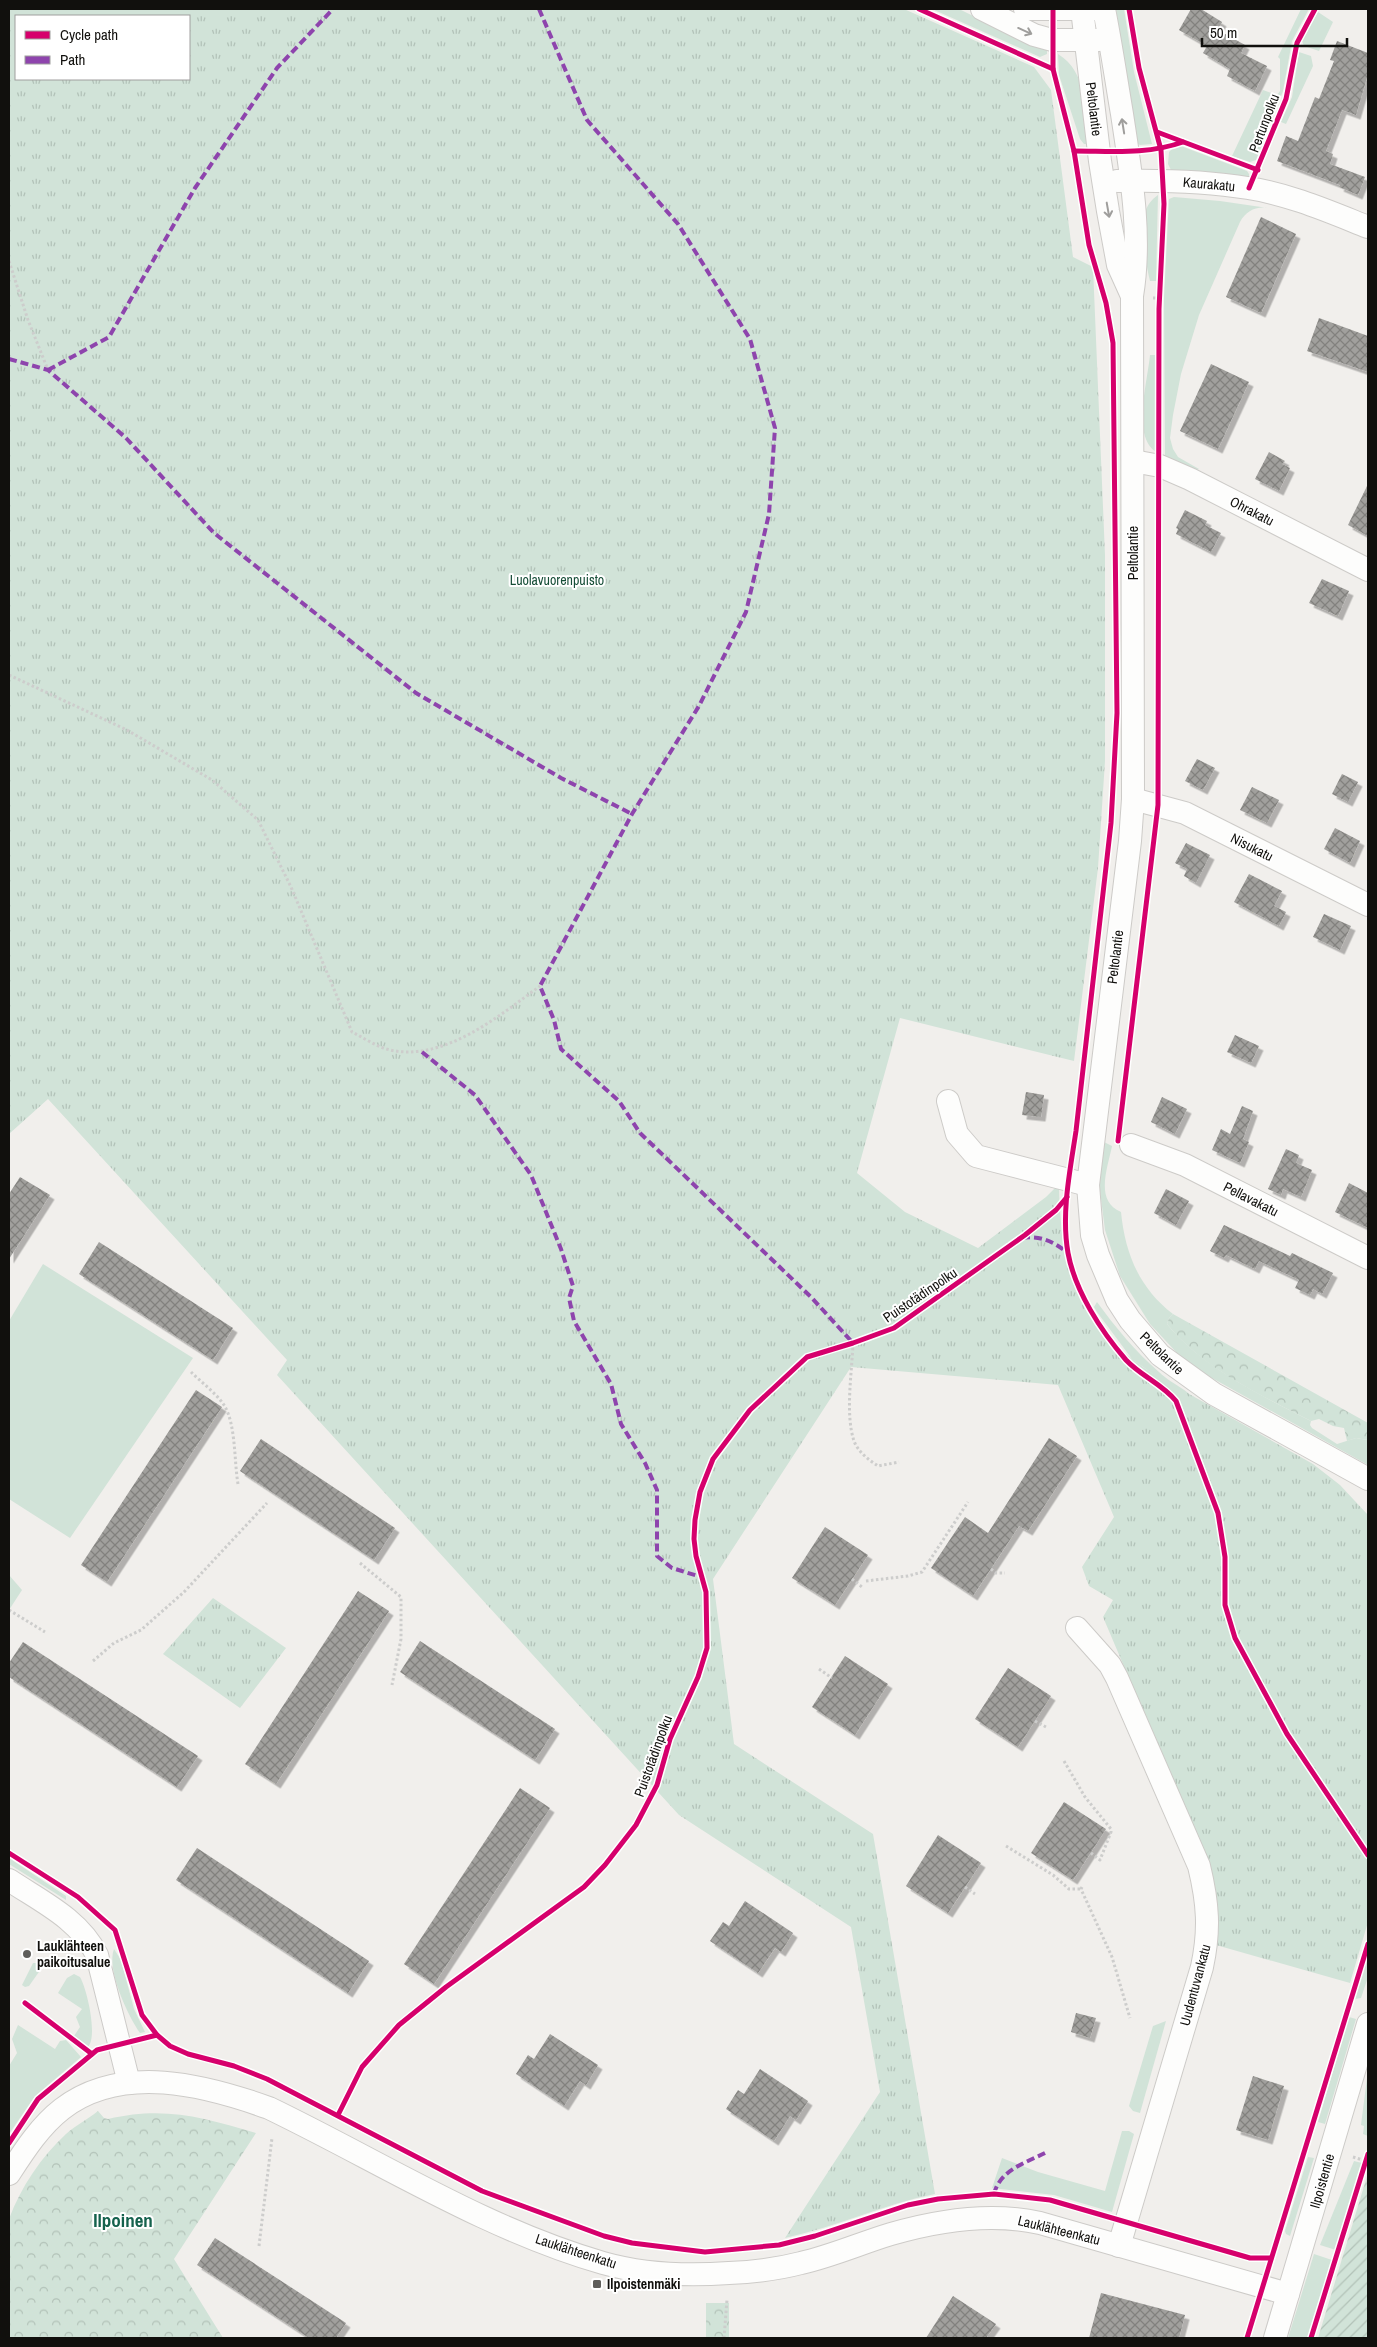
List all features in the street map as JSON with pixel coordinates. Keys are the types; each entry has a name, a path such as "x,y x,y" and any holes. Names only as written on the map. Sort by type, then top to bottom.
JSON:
{"street":[{"path":"982,9 1034,35 1052,40 1110,41"},
{"path":"1025,9 1093,9"},
{"name":"Peltolantie","path":"1093,9 1085,40 1104,181 1118,265 1142,297"},
{"name":"Peltolantie","path":"1093,9 1110,41 1132,181 1136,269 1142,297 1133,461 1132,799 1130,841 1088,1185 1092,1235 1098,1255 1117,1300 1130,1320 1160,1354 1214,1394 1368,1479"},
{"name":"Kaurakatu","path":"1104,181 1164,180 1249,188 1282,196 1368,227"},
{"name":"Ohrakatu","path":"1133,461 1160,466 1190,479 1368,570"},
{"name":"Nisukatu","path":"1132,799 1185,813 1368,905"},
{"path":"948,1101 957,1134 976,1156 1088,1185"},
{"name":"Pellavakatu","path":"1131,1145 1185,1165 1368,1258"},
{"name":"Uudentuvankatu","path":"1077,1628 1110,1665 1117,1678 1199,1866 1206,1894 1208,1920 1208,1942 1202,1967 1119,2246"},
{"path":"9,1880 65,1916 79,1927 89,1940 97,1955 129,2083"},
{"name":"Ilpoistentie","path":"1275,2338 1368,2024"},
{"name":"Lauklähteenkatu","path":"9,2174 31,2141 60,2111 83,2096 129,2083 165,2083 197,2086 251,2102 305,2125 473,2212 568,2251 604,2263 632,2268 702,2274 765,2269 814,2260 891,2234 929,2224 999,2217 1040,2223 1288,2294"}],"path":[{"path":"9,262 28,320 48,370"},
{"path":"1142,297 1160,301 1160,288"},
{"path":"9,675 127,730 212,780 258,820 291,887 352,1032 390,1050 422,1052 481,1029 540,986"},
{"path":"844,1346 860,1341"},
{"path":"853,1344 850,1398 854,1442 860,1452 878,1466 899,1462"},
{"path":"191,1372 224,1405 234,1432 233,1452 238,1484"},
{"path":"866,1581 908,1576 922,1572 968,1502"},
{"path":"93,1661 114,1643 141,1630 184,1592 267,1503"},
{"path":"360,1562 401,1596 401,1639 392,1685"},
{"path":"991,1569 996,1573 1005,1573"},
{"path":"852,1579 862,1586"},
{"path":"9,1610 45,1632"},
{"path":"818,1669 832,1678"},
{"path":"1035,1721 1046,1728"},
{"path":"1064,1761 1090,1805 1111,1828 1100,1860 1090,1854"},
{"path":"1006,1846 1053,1875 1069,1890 1081,1888 1112,1957 1130,2018"},
{"path":"965,1887 975,1894"},
{"path":"259,2246 272,2138"},
{"path":"1363,2171 1368,2154"},
{"path":"1353,2157 1366,2161"},
{"path":"724,2338 727,2300"}],"green space":[{"name":"Luolavuorenpuisto","path":"9,9 904,9 1034,67 1051,90 1073,257 1093,267 1105,555 1105,761 1098,868 1074,1061 900,1018 857,1173 905,1212 978,1248 1046,1197 1059,1184 1060,1215 1070,1268 1078,1292 1091,1315 1107,1335 1127,1355 1152,1373 1313,1464 1340,1485 1368,1515 1368,1922 1350,1983 1216,1945 1208,1864 1103,1617 1113,1600 1089,1586 1082,1567 1114,1517 1058,1385 851,1367 713,1579 734,1744 873,1834 935,2194 916,2198 823,2228 785,2238 880,2092 851,1927 679,1815 277,1375 287,1360 48,1099 9,1134"},
{"path":"932,9 959,9 1018,38 1047,49 1047,54 1040,57"},
{"path":"1116,9 1124,9 1134,72 1152,144 1140,145 1137,143"},
{"path":"1301,9 1309,9 1292,41 1283,91 1256,160 1250,162 1232,156 1263,90 1277,95 1280,91 1280,59 1278,57"},
{"path":"1318,12 1333,22 1319,51 1304,46 1302,41"},
{"path":"1299,52 1311,56 1313,66 1286,124 1281,122 1292,97"},
{"path":"1058,54 1068,62 1080,82 1089,144 1084,144 1080,139 1059,75"},
{"path":"1181,146 1247,171 1249,178 1171,170 1168,164 1169,152 1174,147"},
{"path":"1158,195 1156,281 1150,281 1144,248 1144,222 1148,206"},
{"path":"1174,197 1268,208 1252,210 1240,222 1199,315 1181,374 1170,438 1173,449 1178,457 1199,469 1194,471 1165,457 1164,298 1169,199"},
{"path":"1150,355 1155,355 1155,451 1148,443 1144,433 1143,420"},
{"path":"1104,1142 1112,1146 1106,1173 1105,1192 1113,1207 1121,1212 1126,1242 1136,1269 1151,1293 1173,1314 1167,1324 1197,1354 1215,1367 1253,1391 1311,1421 1310,1425 1312,1428 1337,1444 1356,1438 1368,1440 1368,1465 1203,1373 1177,1353 1150,1324 1120,1276 1105,1230 1099,1183"},
{"path":"43,1264 193,1358 70,1538 9,1499 9,1321"},
{"path":"1097,1302 1118,1330 1142,1356 1165,1377 1192,1396 1202,1409 1132,1359 1097,1312 1094,1307"},
{"path":"1173,1314 1368,1423 1368,1440 1356,1438 1347,1441 1344,1428 1333,1426 1319,1419 1311,1421 1234,1380 1197,1354 1181,1340 1167,1324"},
{"path":"9,1575 22,1590 9,1610"},
{"path":"213,1598 286,1648 240,1708 163,1654"},
{"path":"9,1858 66,1896 66,1900 9,1864"},
{"path":"114,1949 121,1960 134,2009 145,2032 140,2033 124,2004 113,1968 112,1958"},
{"path":"1368,1953 1368,1977 1361,1998 1355,1999"},
{"path":"33,1963 39,1963 41,1969 29,1986 25,1987 22,1985"},
{"path":"74,1974 80,1977 83,1983 90,2012 92,2033 88,2047 74,2036 80,2027 76,2017 82,2009 58,1993 67,1978"},
{"path":"1349,2017 1356,2019 1325,2124 1318,2122"},
{"path":"1166,2021 1140,2113 1133,2111 1129,2106 1153,2026"},
{"path":"18,2025 55,2049 60,2041 66,2040 81,2057 35,2096 9,2134 9,2066 17,2053 12,2039"},
{"path":"1368,2070 1368,2136 1363,2134 1364,2126 1361,2125"},
{"path":"98,2111 104,2118 108,2119 147,2113 183,2115 218,2122 256,2133 174,2259 223,2338 9,2338 9,2219 26,2184 48,2152 70,2131"},
{"path":"1122,2131 1129,2131 1134,2134 1112,2212 1054,2195 992,2188 1002,2158 1038,2172 1105,2191"},
{"path":"1308,2157 1314,2158 1290,2236 1285,2231"},
{"path":"1354,2161 1362,2163 1336,2250 1320,2245"},
{"path":"1368,2173 1368,2338 1318,2338"},
{"path":"1314,2254 1332,2260 1308,2338 1288,2338"},
{"path":"706,2303 729,2303 729,2338 706,2338"}],"building":[{"path":"1191,9 1201,9 1222,22 1218,30 1245,45 1241,53 1267,66 1255,91 1227,76 1230,69 1203,53 1207,46 1179,30"},
{"path":"1337,41 1368,53 1368,74 1356,115 1342,110 1326,151 1333,154 1330,164 1365,177 1358,195 1339,187 1340,185 1277,161 1286,136 1298,141 1315,97 1319,99 1334,61 1330,60"},
{"path":"1261,217 1296,234 1261,313 1226,297"},
{"path":"1319,318 1368,336 1368,372 1307,351"},
{"path":"1211,364 1249,382 1218,449 1180,431"},
{"path":"1269,452 1285,461 1282,464 1290,468 1279,491 1255,479"},
{"path":"1368,484 1368,536 1348,525"},
{"path":"1185,510 1207,521 1205,525 1221,533 1211,552 1176,534 1178,529 1176,528"},
{"path":"1322,579 1349,591 1338,616 1309,603"},
{"path":"1197,759 1215,768 1203,790 1185,781"},
{"path":"1342,774 1358,782 1348,802 1332,794"},
{"path":"1252,787 1279,800 1267,823 1240,810"},
{"path":"1335,828 1360,841 1350,863 1324,849"},
{"path":"1186,843 1210,855 1196,883 1184,876 1187,869 1175,863"},
{"path":"1249,874 1282,891 1274,906 1286,912 1279,926 1234,902"},
{"path":"1324,914 1351,926 1340,950 1313,937"},
{"path":"1235,1035 1259,1046 1251,1063 1227,1052"},
{"path":"1026,1092 1044,1095 1041,1117 1022,1115"},
{"path":"1162,1097 1187,1109 1175,1134 1151,1122"},
{"path":"1242,1106 1253,1111 1243,1139 1249,1142 1240,1163 1212,1150 1221,1129 1230,1134"},
{"path":"1286,1149 1299,1155 1296,1163 1312,1170 1301,1197 1283,1189 1281,1195 1268,1189"},
{"path":"20,1177 50,1195 9,1259 9,1194"},
{"path":"1349,1183 1368,1193 1368,1228 1335,1212"},
{"path":"1166,1189 1189,1201 1176,1225 1154,1213"},
{"path":"1224,1225 1290,1256 1292,1253 1333,1273 1322,1294 1313,1289 1310,1295 1295,1288 1299,1280 1259,1261 1255,1269 1226,1255 1224,1258 1210,1251"},
{"path":"99,1242 233,1328 213,1360 79,1274"},
{"path":"196,1390 222,1407 107,1582 81,1565"},
{"path":"1049,1438 1077,1456 1028,1531 1019,1526 973,1596 931,1568 965,1517 988,1533"},
{"path":"261,1439 395,1528 374,1560 240,1471"},
{"path":"825,1527 868,1555 835,1605 792,1578"},
{"path":"358,1591 389,1611 276,1784 245,1764"},
{"path":"420,1641 555,1729 535,1760 400,1672"},
{"path":"23,1642 198,1756 177,1787 9,1677 9,1663"},
{"path":"845,1656 888,1684 855,1735 812,1707"},
{"path":"1008,1668 1051,1696 1018,1747 975,1719"},
{"path":"520,1788 550,1808 434,1984 404,1964"},
{"path":"1064,1802 1106,1829 1073,1880 1031,1853"},
{"path":"938,1835 981,1863 948,1913 906,1886"},
{"path":"197,1848 369,1961 348,1993 176,1880"},
{"path":"745,1901 793,1933 781,1952 775,1948 758,1973 710,1941 723,1922 729,1926"},
{"path":"1076,2013 1096,2018 1090,2038 1071,2032"},
{"path":"550,2034 598,2065 586,2085 580,2081 564,2106 516,2074 528,2055 534,2059"},
{"path":"760,2069 808,2101 796,2120 790,2116 774,2141 726,2109 738,2090 744,2094"},
{"path":"1253,2076 1284,2086 1268,2140 1236,2130"},
{"path":"215,2238 346,2323 336,2338 309,2338 197,2265"},
{"path":"1101,2293 1185,2315 1179,2338 1089,2338"},
{"path":"953,2296 996,2324 986,2338 926,2338"}],"marked path":[{"path":"48,370 109,337 195,188 277,68 333,9"},
{"path":"539,9 587,120 678,224 750,339 775,428 769,514 746,612 699,706 632,814 540,986 554,1020 561,1049 619,1101 640,1133 811,1297 853,1343"},
{"path":"9,359 48,370 126,438 214,533 416,693 561,778 632,814"},
{"path":"422,1052 475,1095 531,1175 561,1249 573,1286 569,1298 574,1321 611,1384 621,1424 645,1463 657,1490 657,1556 672,1568 701,1577"},
{"path":"1022,1238 1029,1237 1047,1240 1068,1253"},
{"path":"994,2194 1002,2179 1014,2168 1045,2153"}],"cycle path":[{"path":"919,9 1053,69"},
{"path":"1053,9 1053,69 1074,151 1089,245 1106,303 1113,343 1117,713 1111,823 1076,1131 1067,1192 1065,1223 1068,1253 1076,1282 1090,1310 1107,1336 1132,1366 1176,1401 1218,1513 1225,1557 1225,1605 1235,1638 1287,1734 1368,1855"},
{"path":"1118,1141 1158,805 1159,309 1164,204 1161,150 1139,68 1129,9"},
{"name":"Pertunpolku","path":"1249,188 1286,99 1297,43 1315,9"},
{"path":"1157,132 1258,170"},
{"path":"1074,151 1142,151 1183,142"},
{"name":"Puistotädinpolku","path":"338,2115 362,2067 399,2025 446,1987 584,1887 605,1865 636,1825 657,1785 670,1739 698,1677 707,1648 706,1592 696,1556 694,1539 700,1492 713,1459 750,1410 807,1357 894,1328 1025,1235 1056,1210 1067,1197"},
{"path":"9,1853 78,1897 115,1930 142,2015 157,2035 170,2046 188,2054 234,2066 267,2079 482,2191 604,2236 632,2243 705,2252 779,2245 815,2236 908,2205 938,2199 994,2194 1050,2200 1250,2258 1271,2258"},
{"path":"1247,2338 1368,1944"},
{"path":"25,2003 92,2054"},
{"path":"9,2143 38,2099 97,2050 157,2035"},
{"path":"1311,2338 1368,2154"}],"place":[{"name":"Lauklähteen paikoitusalue","path":"27,1954"},
{"name":"Ilpoistenmäki","path":"597,2284"}],"district":[{"name":"Ilpoinen","path":"123,2220"}]}
